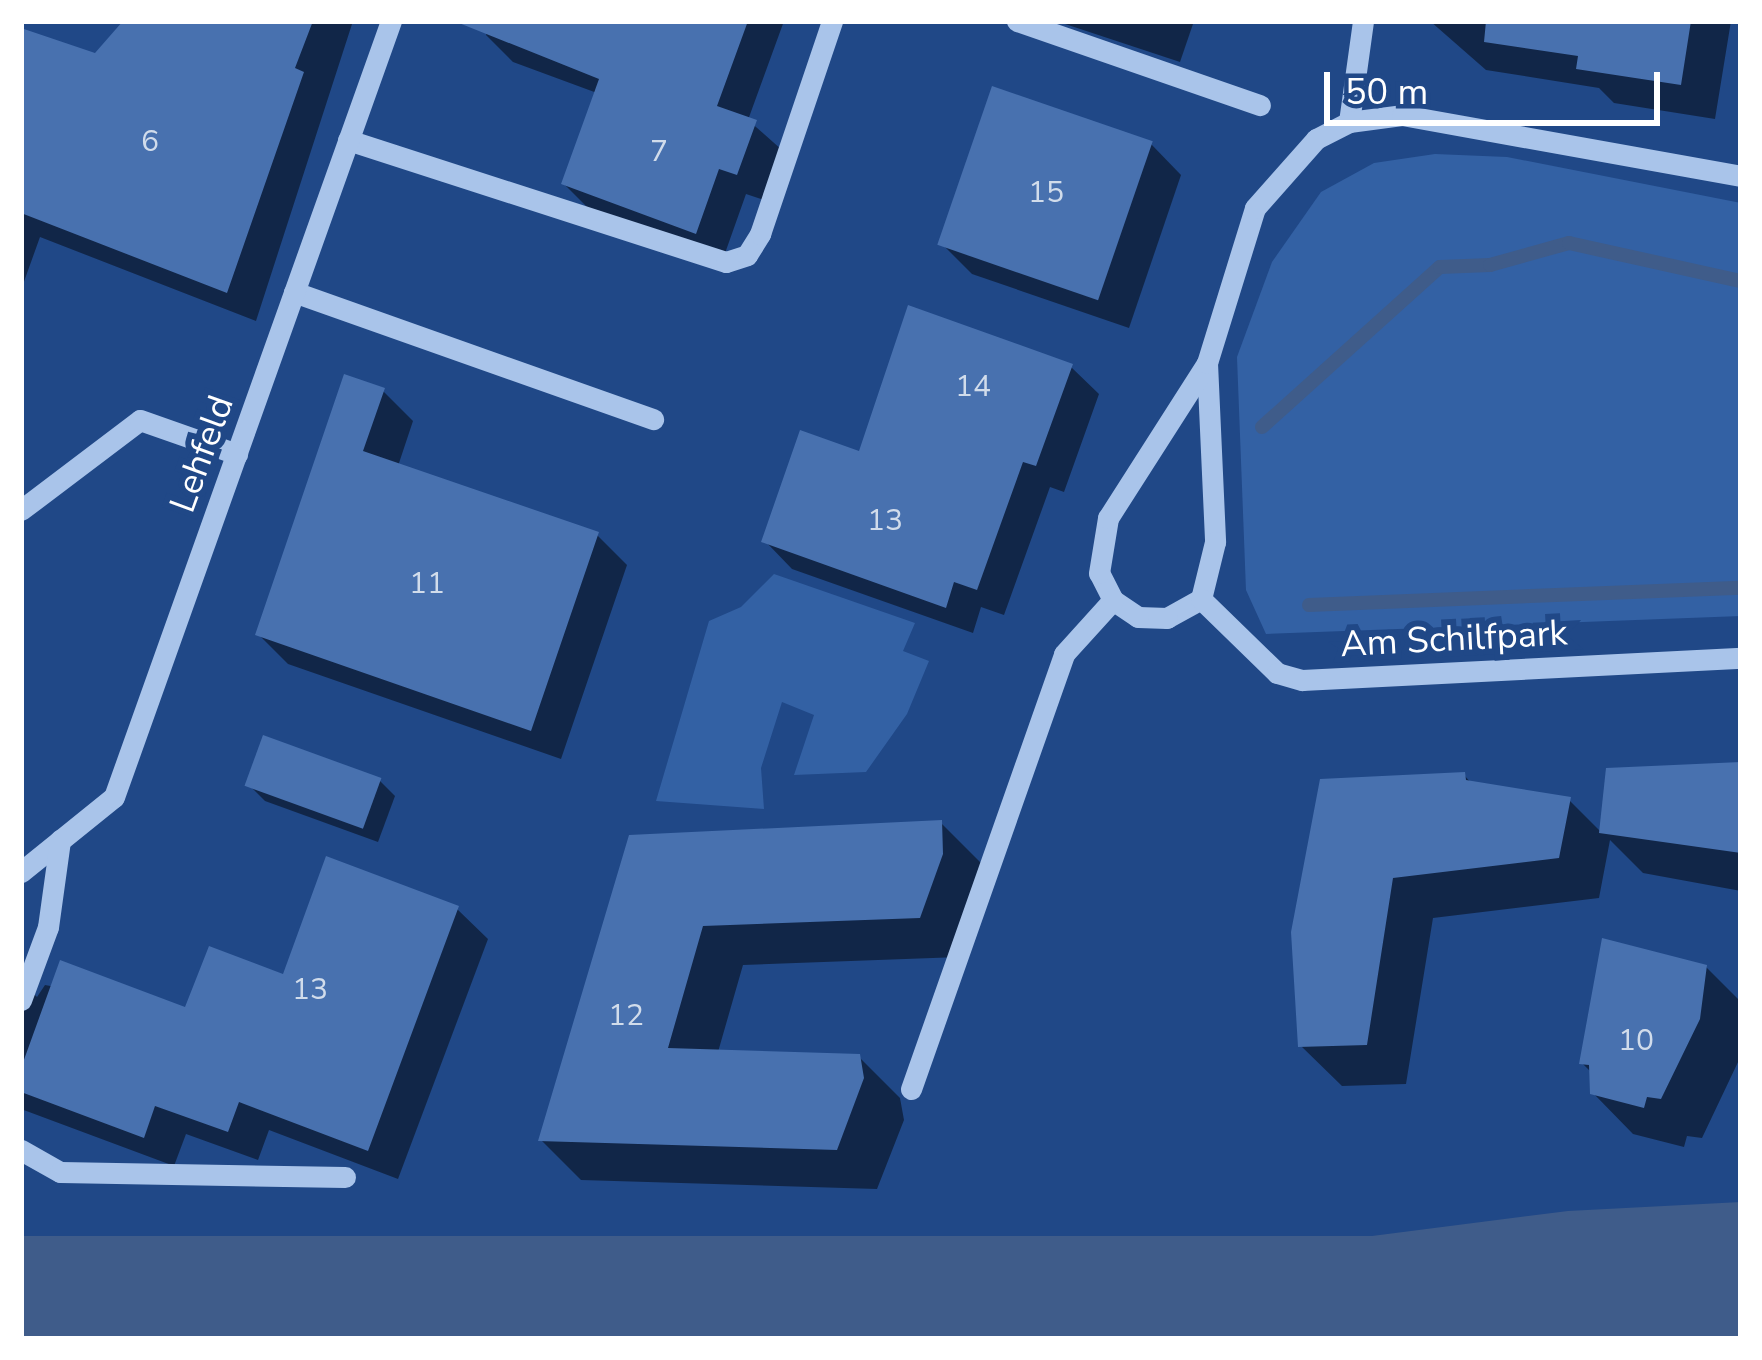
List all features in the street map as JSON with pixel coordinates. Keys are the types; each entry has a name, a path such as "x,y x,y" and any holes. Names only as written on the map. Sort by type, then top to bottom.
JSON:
{"street":[{"name":"Lehfeld","path":"21,872 114,797 391,21"},
{"path":"348,140 725,262 747,255 760,234 832,21"},
{"path":"1017,21 1260,105"},
{"path":"1349,122 1364,21"},
{"path":"1207,363 1215,542 1201,599 1167,618 1138,616 1113,600 1099,573 1108,518 1207,363 1255,208 1316,139 1349,122 1402,115 1741,176"},
{"path":"294,292 653,419"},
{"path":"21,510 140,420 237,454"},
{"name":"Am Schilfpark","path":"1201,599 1277,673 1302,680 1741,658"},
{"path":"910,1089 1064,654 1113,600"},
{"path":"21,1000 48,927 60,840"},
{"path":"21,1150 60,1172 345,1177"}],"shaded area":[{"path":"1435,154 1507,157 1741,203 1741,616 1266,634 1246,590 1237,357 1272,262 1321,192 1374,163"},
{"path":"774,574 915,623 903,651 929,661 907,714 866,772 794,775 814,715 782,702 761,768 764,809 656,801 709,621 741,607"},
{"path":"1741,1202 1741,1339 21,1339 21,1236 1372,1236 1568,1211"}],"building":[{"path":"123,21 313,21 295,68 304,72 227,293 21,213 21,28 95,53"},
{"path":"454,21 748,21 717,106 757,120 737,175 719,169 696,234 561,184 599,79"},
{"path":"1486,21 1691,21 1681,85 1576,69 1578,56 1484,42"},
{"path":"992,86 1153,141 1098,300 937,245"},
{"path":"908,305 1073,364 1036,466 1023,462 977,590 954,582 946,608 761,542 800,430 859,451"},
{"path":"344,374 385,388 363,451 599,532 531,731 255,635"},
{"path":"263,735 381,778 363,829 245,786"},
{"path":"1741,762 1741,853 1599,833 1606,768"},
{"path":"1465,772 1466,780 1571,797 1559,858 1393,878 1367,1045 1298,1047 1291,932 1320,779"},
{"path":"942,820 943,854 920,918 703,926 668,1048 860,1054 864,1078 837,1150 538,1141 629,835"},
{"path":"326,856 459,906 368,1151 239,1102 228,1132 155,1106 144,1138 21,1092 21,1068 60,960 185,1007 209,946 283,974"},
{"path":"1602,938 1707,965 1700,1019 1661,1099 1647,1097 1644,1108 1590,1094 1589,1065 1579,1064"}],"waterway":[{"path":"1262,427 1440,267 1490,265 1569,243 1741,281"},
{"path":"1309,605 1741,588"}]}
